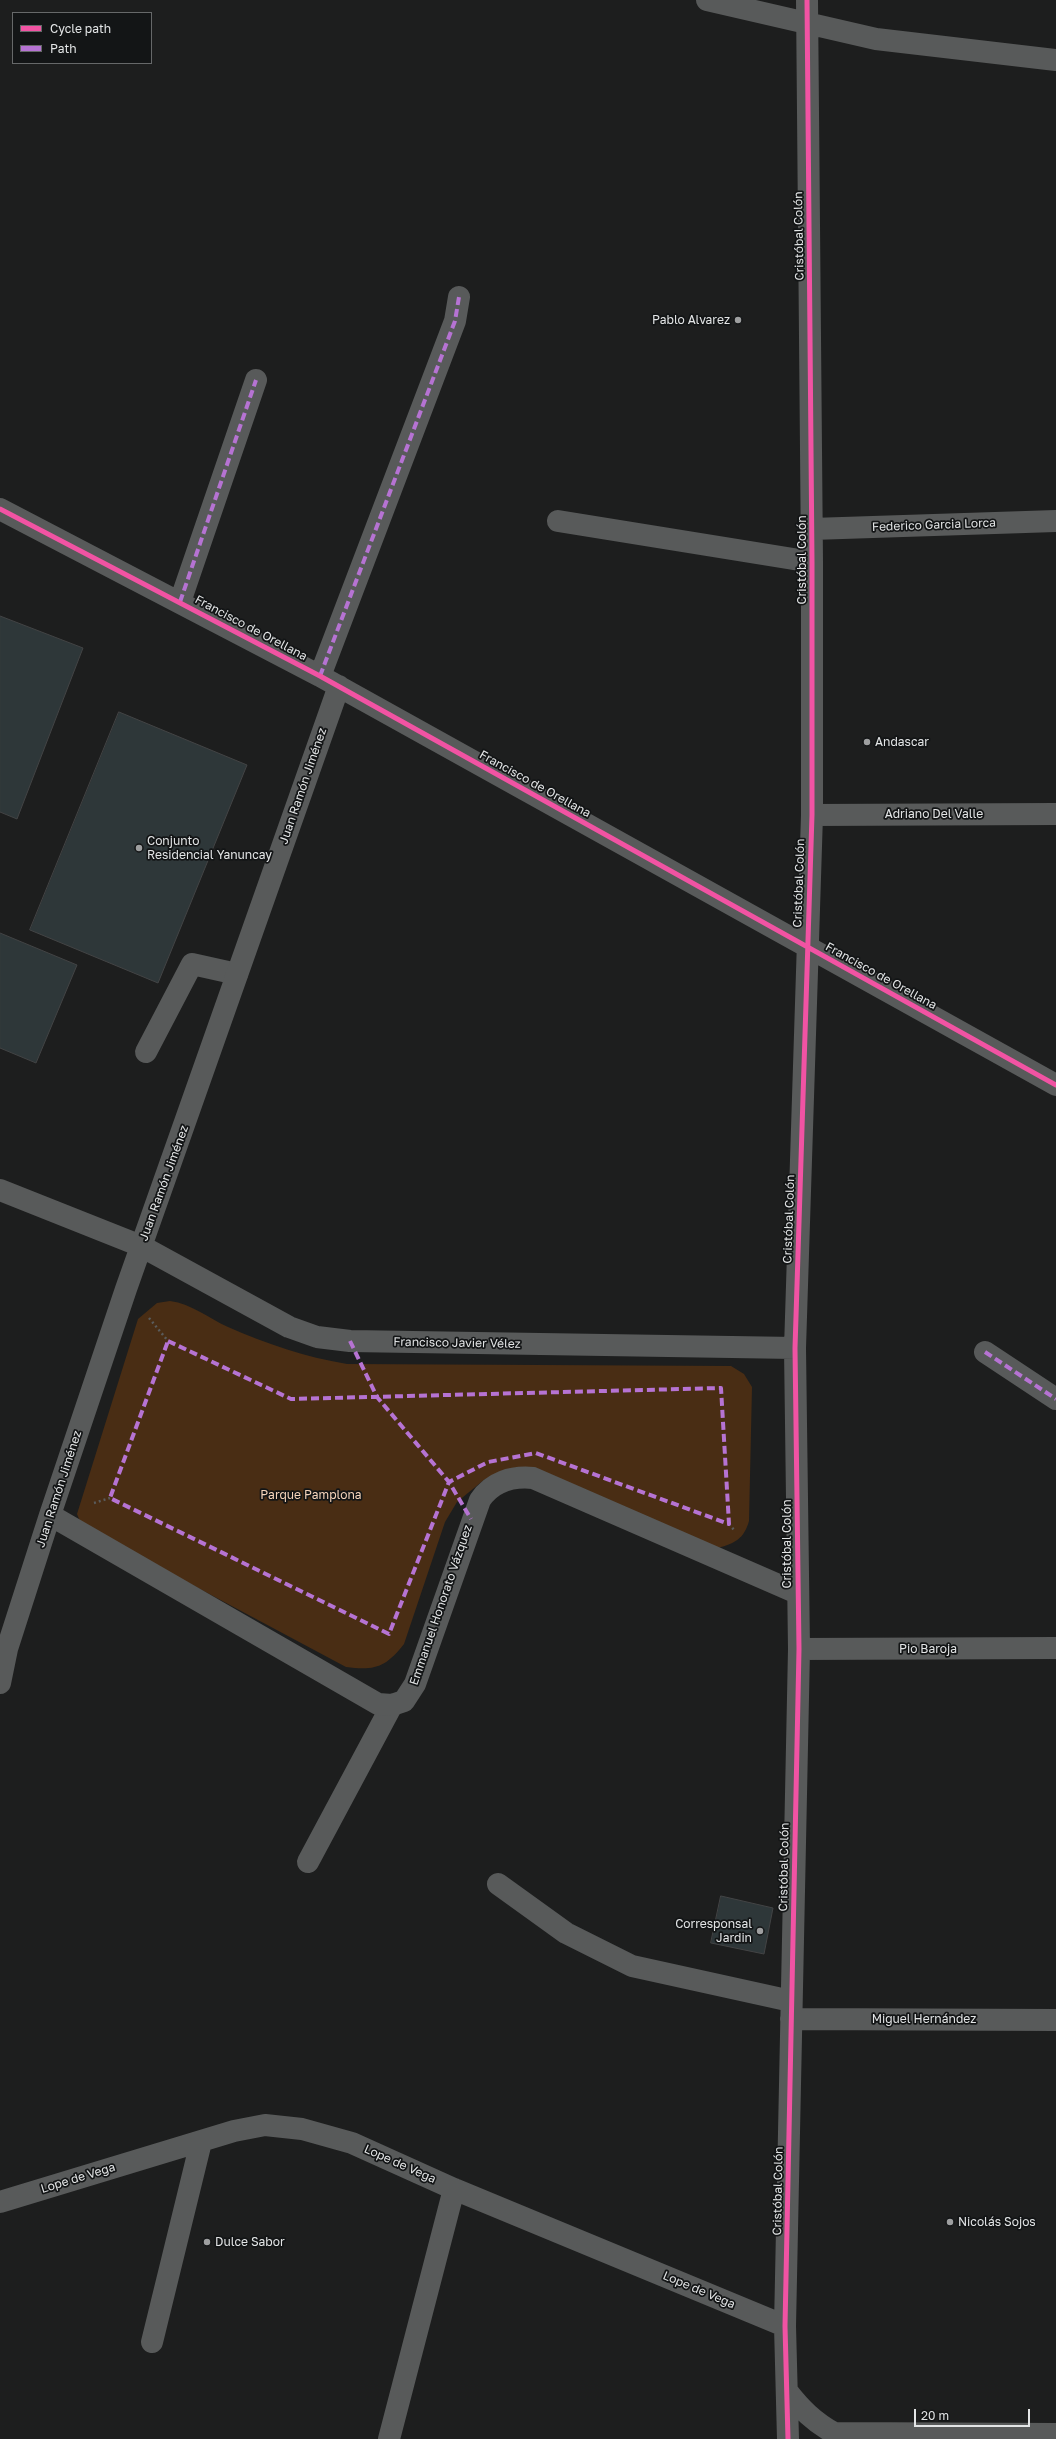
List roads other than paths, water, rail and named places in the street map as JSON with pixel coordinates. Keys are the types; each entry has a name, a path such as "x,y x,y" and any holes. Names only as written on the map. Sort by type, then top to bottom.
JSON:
{"street":[{"path":"707,0 807,21 876,38 1056,60"},
{"name":"Cristóbal Colón","path":"788,2439 785,2326 799,1649 797,1593 795,1348 812,815 812,529 807,0"},
{"name":"Juan Ramón Jiménez","path":"0,1683 4,1648 141,1246 237,974 330,681 455,321 459,297"},
{"path":"180,602 256,380"},
{"name":"Francisco de Orellana","path":"0,509 330,681 1056,1085"},
{"path":"558,521 812,562"},
{"name":"Federico Garcia Lorca","path":"812,529 1056,521"},
{"name":"Adriano Del Valle","path":"812,815 1056,814"},
{"path":"146,1052 192,964 237,974"},
{"name":"Francisco Javier Vélez","path":"0,1190 141,1246 289,1327 324,1338 350,1342 795,1348"},
{"path":"985,1352 1056,1399"},
{"name":"Emmanuel Honorato Vázquez","path":"392,1705 404,1701 415,1684 480,1500 493,1486 507,1480 533,1478 797,1593"},
{"path":"50,1515 378,1704 392,1705 308,1862"},
{"name":"Pio Baroja","path":"799,1649 1056,1648"},
{"name":"Miguel Hernández","path":"498,1884 566,1933 632,1966 791,2010 1056,2020"},
{"name":"Lope de Vega","path":"0,2202 234,2131 265,2125 302,2129 352,2143 454,2188 785,2326"},
{"path":"152,2342 201,2142"},
{"path":"389,2439 454,2188"},
{"path":"787,2391 802,2410 817,2423 834,2432 1056,2434"}],"place":[{"name":"Pablo Alvarez","path":"738,320"},
{"name":"Andascar","path":"867,742"},
{"name":"Conjunto Residencial Yanuncay","path":"139,848"},
{"name":"Corresponsal Jardin","path":"760,1931"},
{"name":"Nicolás Sojos","path":"950,2222"},
{"name":"Dulce Sabor","path":"207,2242"}],"park label":[{"name":"Parque Pamplona","path":"311,1495"}]}
